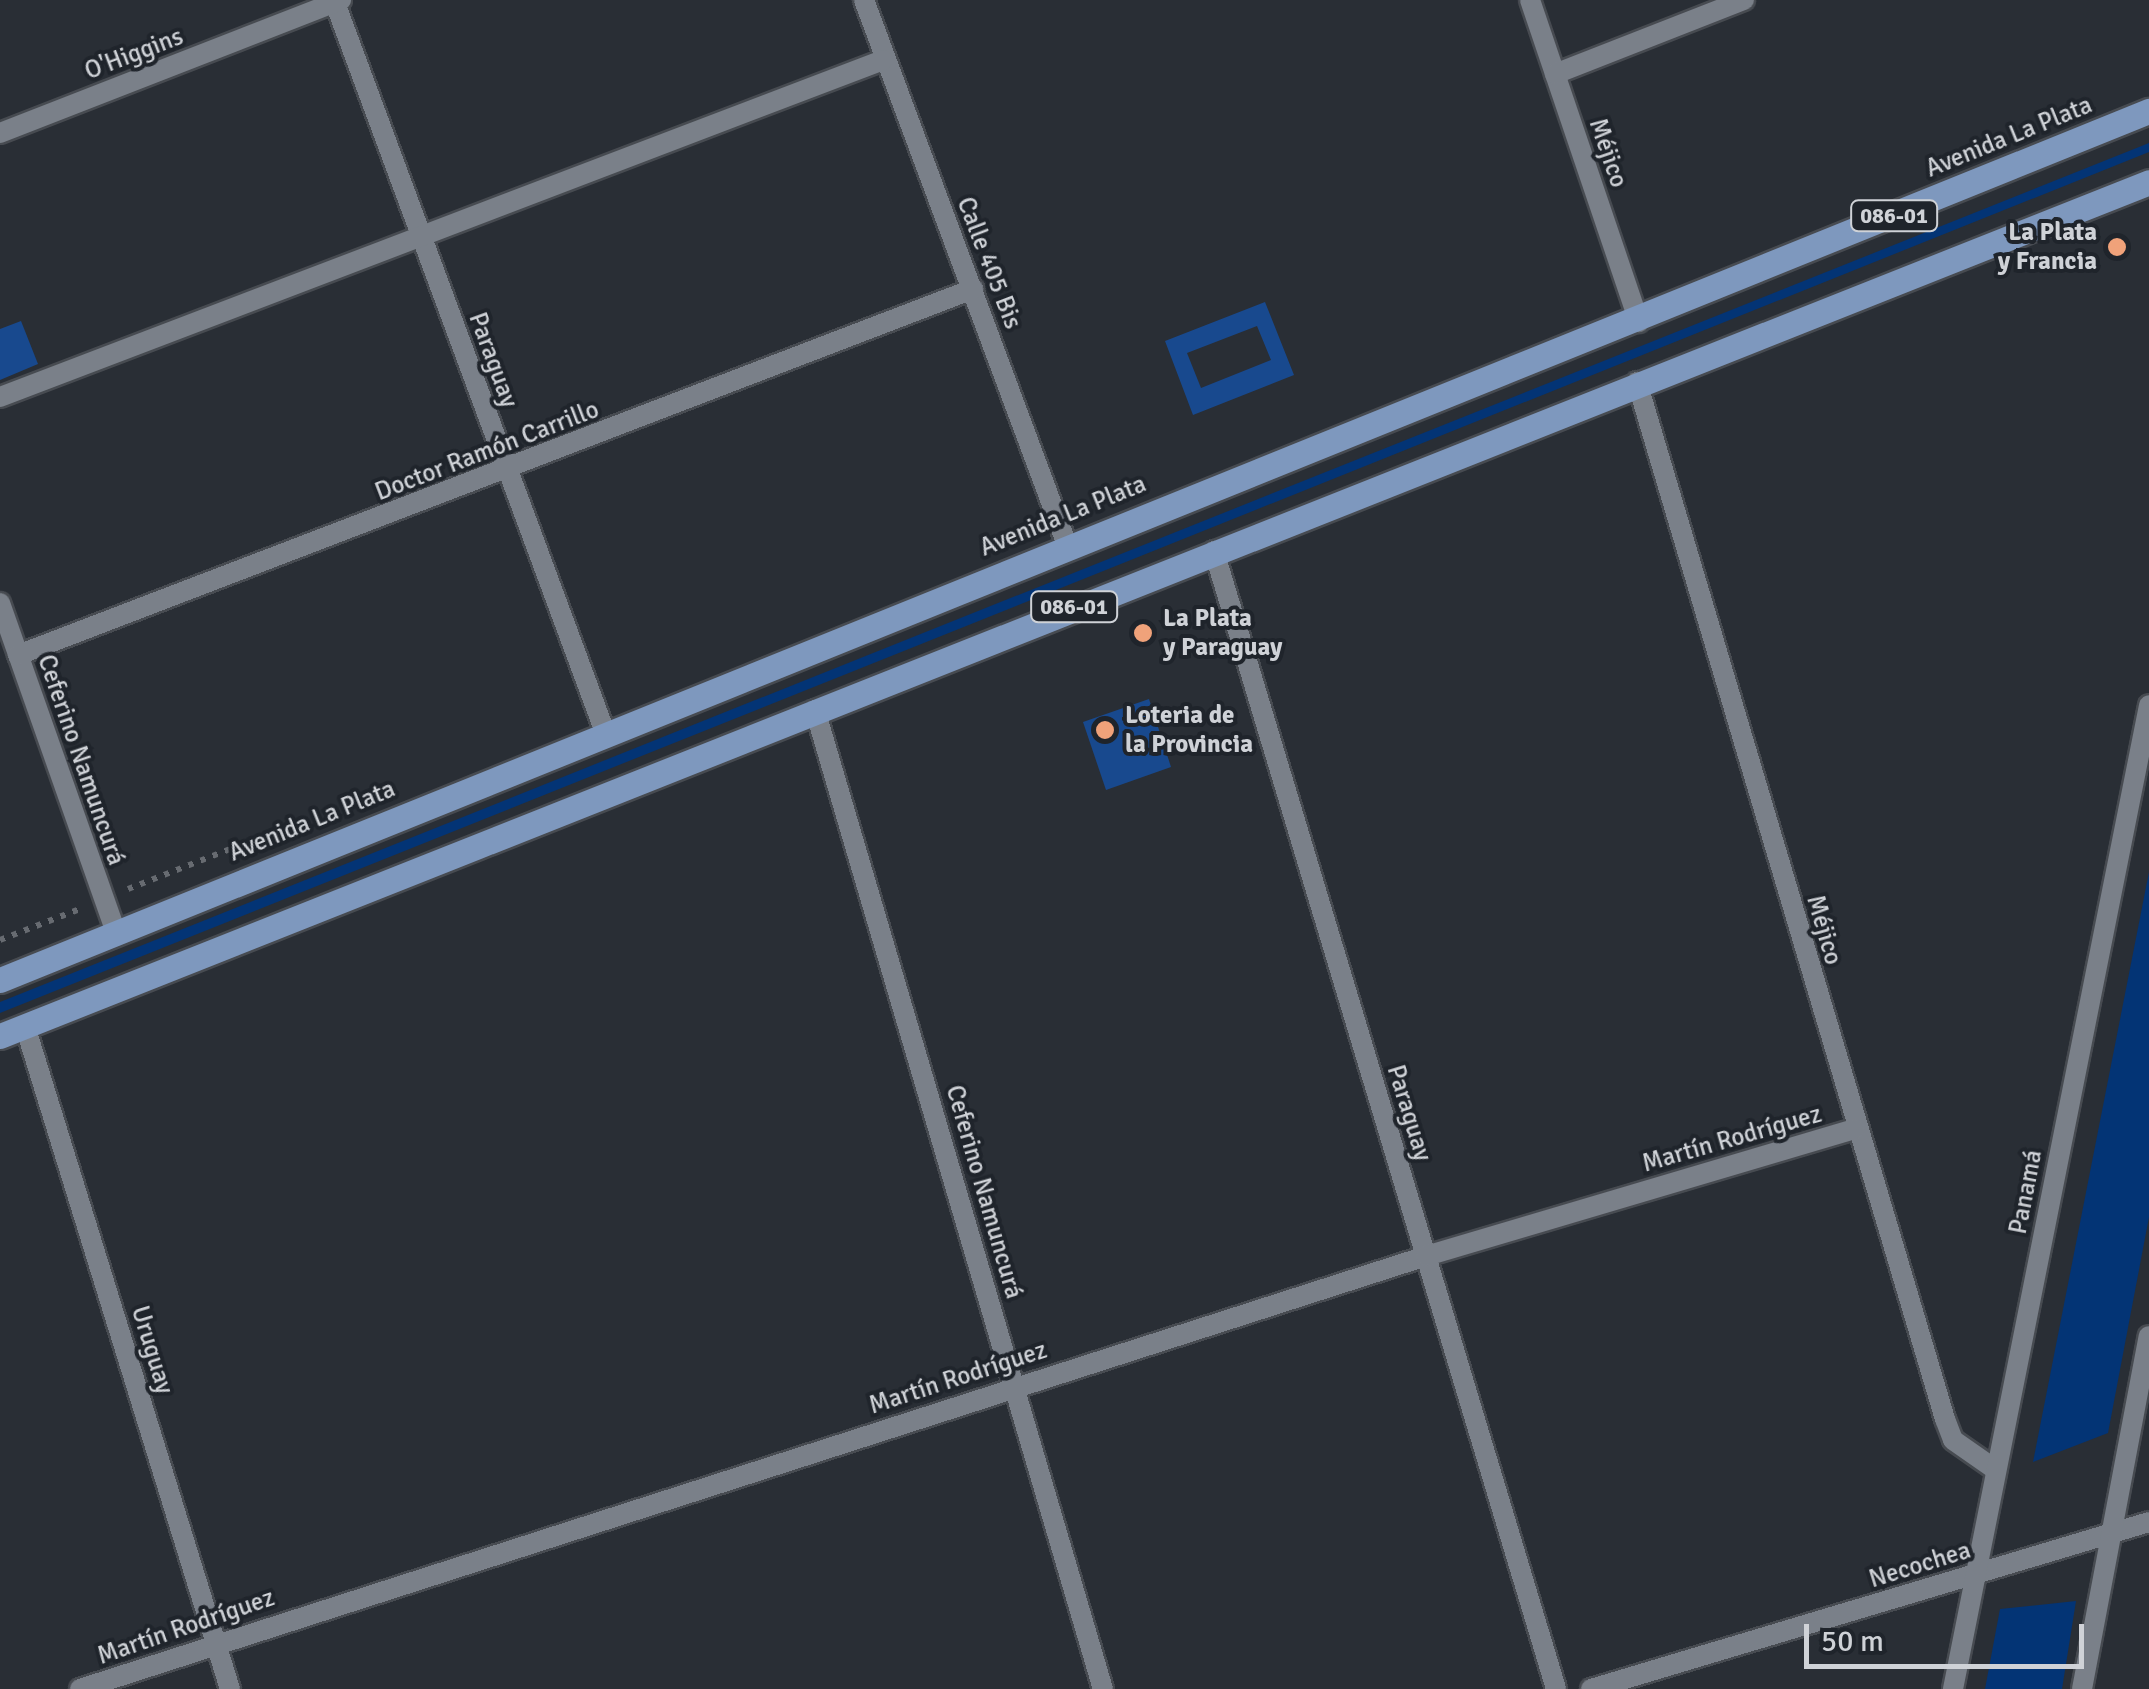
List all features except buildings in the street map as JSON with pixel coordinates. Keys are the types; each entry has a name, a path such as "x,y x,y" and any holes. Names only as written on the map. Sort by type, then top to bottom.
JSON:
{"main road":[{"name":"Avenida La Plata","path":"0,980 1068,545 1639,322 2149,112"},
{"name":"086-01","path":"0,1036 1637,382 2149,182"}],"street":[{"name":"Calle 405 Bis","path":"864,0 883,60 974,289 1068,545"},
{"name":"Méjico","path":"1530,0 1639,322"},
{"path":"1555,74 1744,0"},
{"name":"O'Higgins","path":"0,133 337,1"},
{"name":"Paraguay","path":"337,1 506,472 606,735"},
{"path":"0,396 883,60"},
{"name":"Doctor Ramón Carrillo","path":"18,655 506,472 974,289"},
{"name":"Méjico","path":"1637,382 1855,1129 1953,1440 1996,1470"},
{"name":"Paraguay","path":"1214,551 1556,1689"},
{"name":"Ceferino Namuncurá","path":"0,603 116,933"},
{"name":"Panamá","path":"1953,1689 2149,705"},
{"name":"Ceferino Namuncurá","path":"815,710 1103,1689"},
{"name":"Uruguay","path":"25,1026 230,1689"},
{"name":"Martín Rodríguez","path":"80,1689 216,1642 1426,1256 1855,1129"},
{"path":"2082,1689 2149,1336"},
{"name":"Necochea","path":"1590,1689 2149,1522"}],"shaded area":[{"path":"2149,143 2149,152 0,1013 0,1002"},
{"path":"2149,872 2149,1217 2108,1433 2033,1462"},
{"path":"2076,1601 2062,1689 1985,1689 2000,1609"}],"place":[{"name":"La Plata y Francia","path":"2117,247"},
{"name":"La Plata y Paraguay","path":"1143,633"},
{"name":"Loteria de la Provincia","path":"1105,730"}]}
